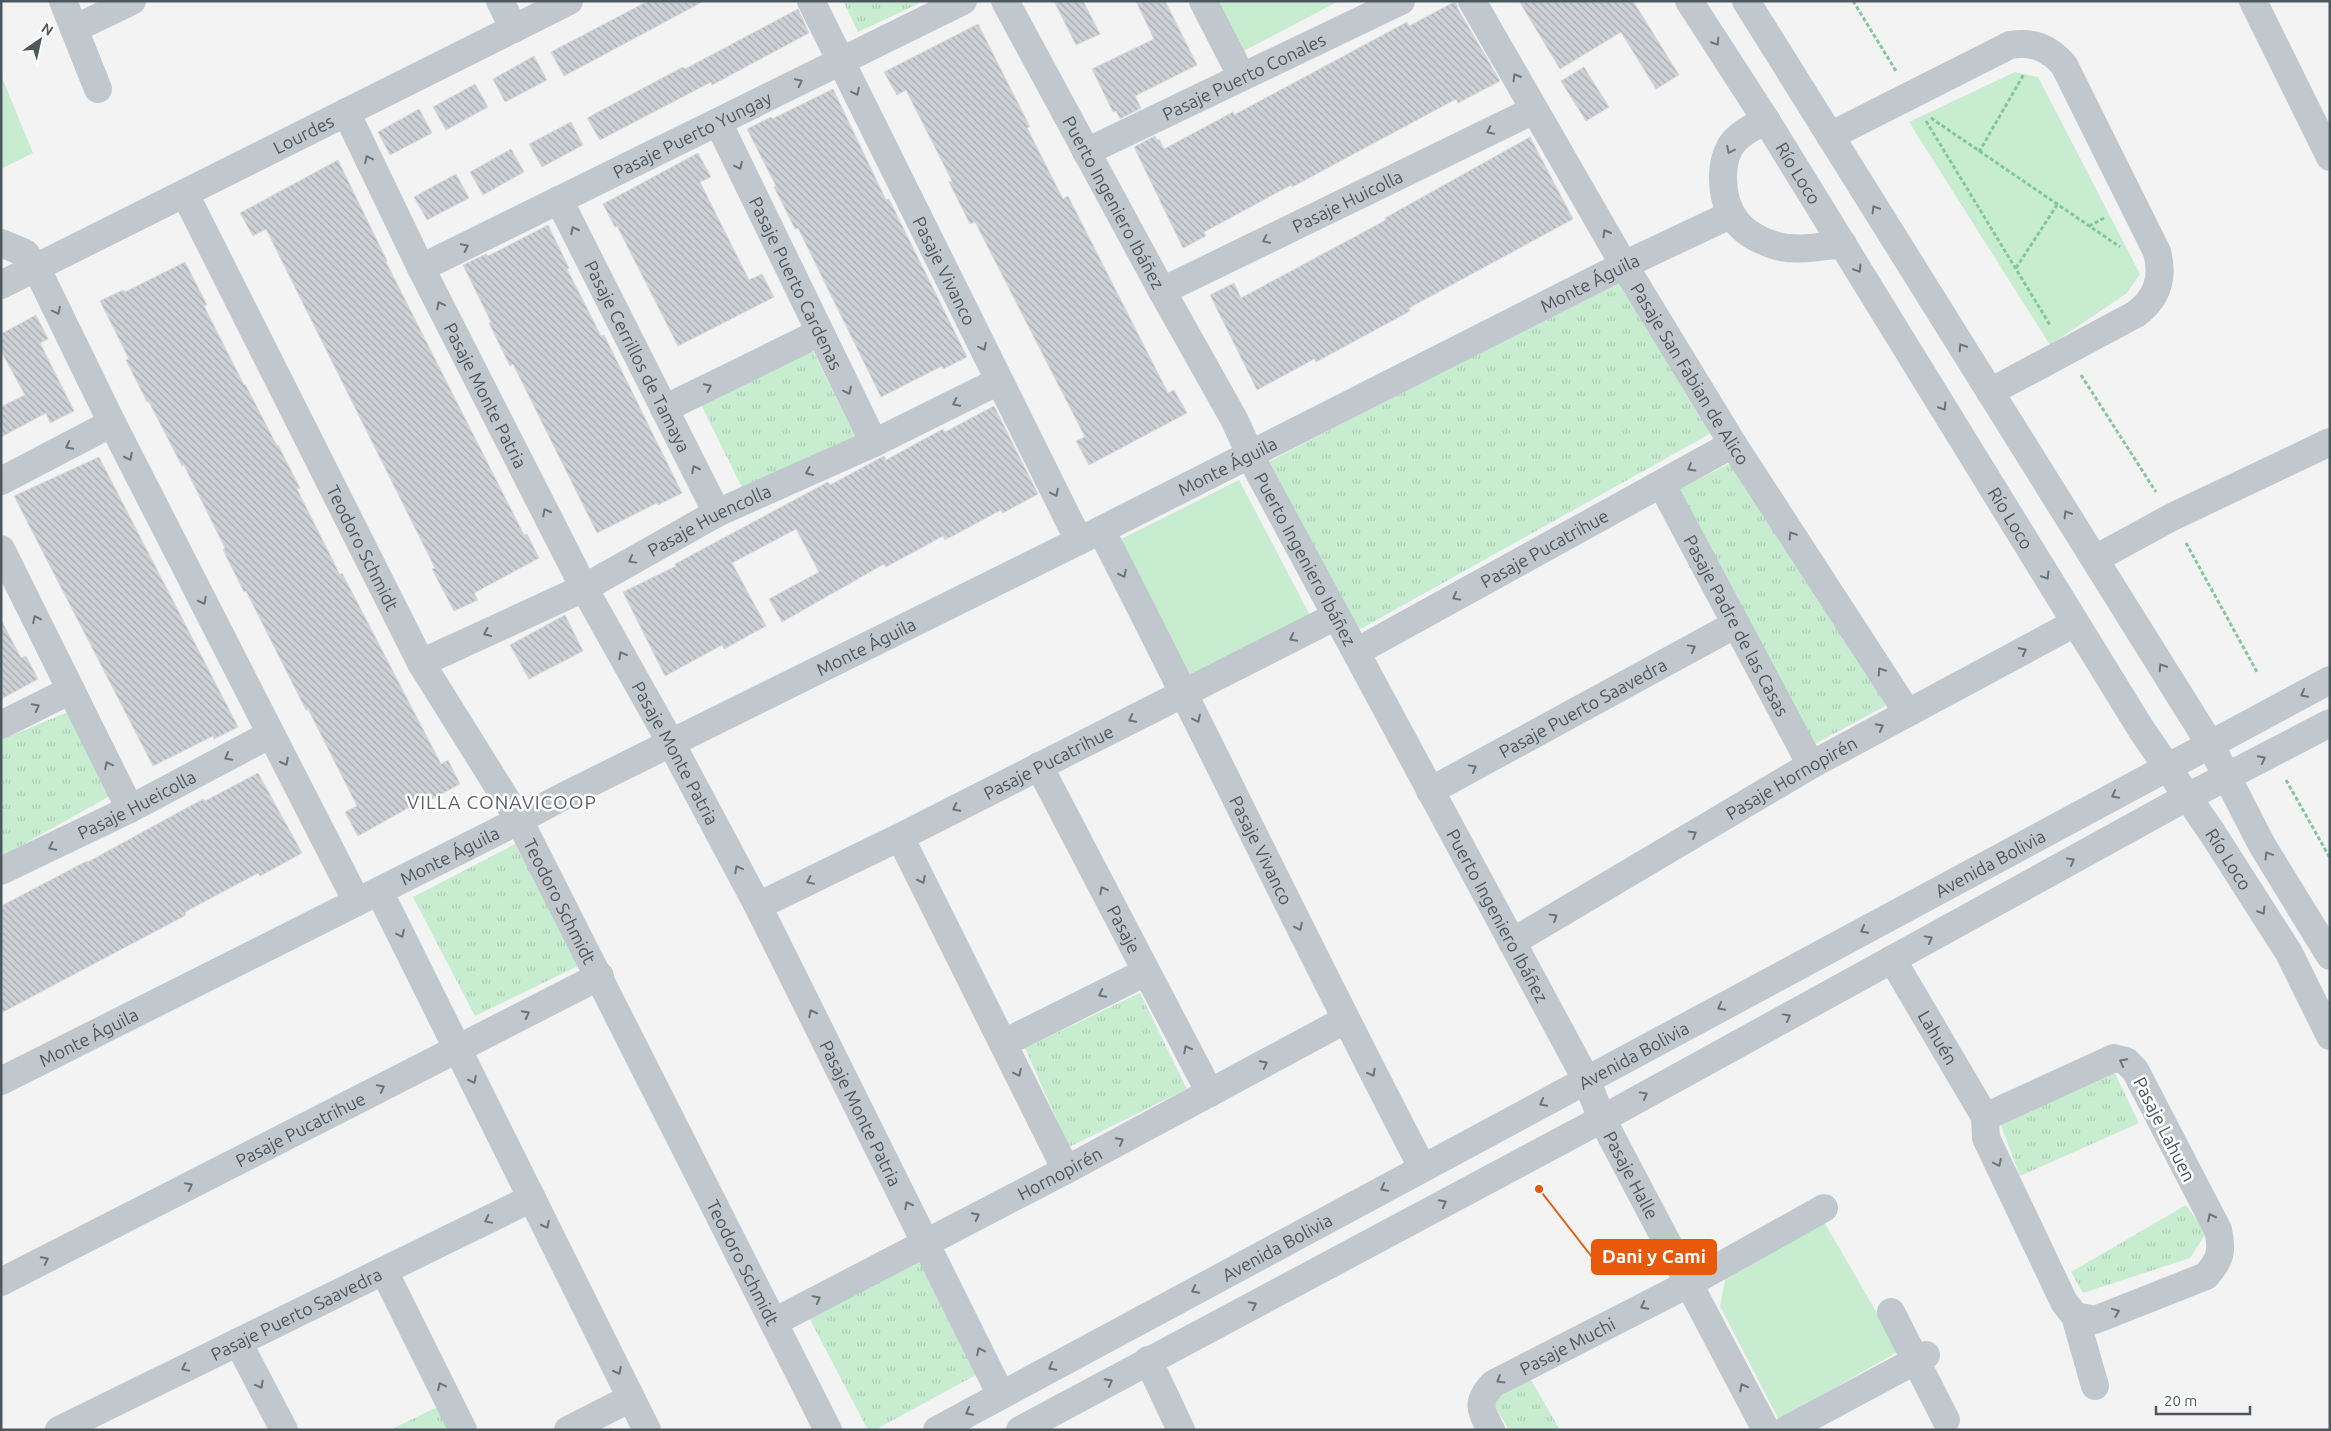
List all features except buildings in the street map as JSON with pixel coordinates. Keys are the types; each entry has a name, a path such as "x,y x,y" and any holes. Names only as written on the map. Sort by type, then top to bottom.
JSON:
{"street":[{"path":"63,1 98,89"},
{"path":"74,29 132,1"},
{"path":"500,1 514,29"},
{"name":"Lourdes","path":"1,285 570,1"},
{"name":"Pasaje Vivanco","path":"811,1 999,381 1184,693 1345,1020 1422,1168"},
{"name":"Pasaje Puerto Yungay","path":"421,268 963,1"},
{"name":"Puerto Ingeniero Ibáñez","path":"1005,1 1162,291 1234,419 1250,455 1586,1079 1602,1119"},
{"path":"1203,1 1242,77"},
{"name":"Pasaje Puerto Conales","path":"1086,152 1401,1"},
{"name":"Pasaje San Fabian de Alico","path":"1472,1 1624,265 1733,444 1907,712"},
{"name":"Río Loco","path":"1690,1 1843,244 2075,623 2166,767 2188,797 2289,953 2330,1036"},
{"name":"Río Loco","path":"1746,1 2210,744 2262,844 2330,956"},
{"path":"2253,1 2330,157"},
{"path":"1830,136 2010,45 2022,43 2040,47 2056,56 2064,65 2157,252 2160,275 2153,297 2136,314 1990,392"},
{"name":"Pasaje Huicolla","path":"1162,291 1534,110"},
{"name":"Pasaje Monte Patria","path":"346,112 421,268 584,588 758,906 1001,1395"},
{"path":"1766,120 1743,132 1730,148 1723,169 1723,191 1730,215 1745,232 1779,247 1796,249 1843,244"},
{"name":"Pasaje Puerto Cardenas","path":"718,122 874,443"},
{"name":"Teodoro Schmidt","path":"185,194 422,663 519,820 600,976 828,1430"},
{"name":"Pasaje Cerrillos de Tamaya","path":"559,200 717,513"},
{"name":"Monte Águila","path":"1,1081 519,820 1090,536 1624,265 1730,215"},
{"path":"1,243 25,253 36,267 112,423 271,734 458,1049 647,1430"},
{"path":"664,409 819,333"},
{"name":"Pasaje Huencolla","path":"422,663 584,588 717,513 874,443 999,381"},
{"path":"1,481 112,423"},
{"path":"2095,559 2172,517 2330,442"},
{"name":"Pasaje Pucatrihue","path":"1356,652 1662,485 1733,444"},
{"name":"Pasaje Padre de las Casas","path":"1662,485 1811,764"},
{"path":"1,549 130,809"},
{"name":"Pasaje Pucatrihue","path":"758,906 900,837 1336,616"},
{"name":"Pasaje Hornopirén","path":"1512,942 1811,764 2075,623"},
{"name":"Pasaje Puerto Saavedra","path":"1430,791 1736,624"},
{"name":"Avenida Bolivia","path":"937,1430 2330,680"},
{"path":"1,725 70,690"},
{"path":"1020,1430 1602,1119 2188,797 2330,723"},
{"name":"Pasaje Hueicolla","path":"1,871 130,809 271,734"},
{"name":"Pasaje","path":"1039,766 1210,1093"},
{"path":"900,837 1066,1170"},
{"name":"Lahuén","path":"1892,959 1984,1117"},
{"path":"1004,1043 1146,972"},
{"name":"Pasaje Pucatrihue","path":"1,1282 600,976"},
{"name":"Hornopirén","path":"774,1322 1066,1170 1345,1020"},
{"name":"Pasaje Lahuen","path":"1984,1117 2114,1058 2126,1061 2135,1070 2218,1230 2220,1242 2218,1262 2206,1276 2095,1320 2075,1316"},
{"path":"1984,1117 1986,1138 2064,1302 2075,1316 2095,1386"},
{"name":"Pasaje Halle","path":"1602,1119 1688,1284"},
{"name":"Pasaje Puerto Saavedra","path":"59,1430 100,1421 238,1342 532,1198"},
{"name":"Pasaje Muchi","path":"1491,1430 1481,1408 1482,1398 1494,1384 1688,1284 1824,1208"},
{"path":"384,1271 463,1430"},
{"path":"1688,1284 1766,1430"},
{"path":"1891,1312 1921,1357 1946,1420"},
{"path":"238,1342 284,1430"},
{"path":"1786,1430 1921,1357"},
{"path":"1148,1360 1181,1430"},
{"path":"568,1430 631,1398"}],"path":[{"path":"1980,152 2040,47"},
{"path":"1927,116 2120,248"},
{"path":"2016,268 2057,205"},
{"path":"2282,773 2330,858"}],"green space":[{"path":"843,1 924,1 858,32"},
{"path":"1217,1 1339,1 1242,52"},
{"path":"2015,72 2038,77 2140,274 2127,293 2050,345 1909,122"},
{"path":"1,75 33,153 1,169"},
{"path":"1617,279 1715,431 1357,631 1265,464"},
{"path":"810,345 858,441 746,496 699,400"},
{"path":"1730,463 1891,703 1811,746 1674,492"},
{"path":"1239,480 1312,619 1190,678 1119,540"},
{"path":"75,709 117,792 1,857 1,740"},
{"path":"517,843 582,964 475,1016 413,897"},
{"path":"1140,993 1187,1089 1069,1147 1025,1048"},
{"path":"2111,1065 2139,1123 2020,1176 2000,1123"},
{"path":"2186,1205 2206,1233 2190,1258 2083,1293 2071,1272"},
{"path":"1823,1220 1899,1351 1779,1420 1720,1306 1727,1271"},
{"path":"926,1251 983,1371 875,1430 868,1430 806,1312"},
{"path":"1531,1380 1560,1430 1509,1430 1492,1401"},
{"path":"445,1403 461,1430 390,1430"}],"place":[{"name":"Dani y Cami","path":"1539,1189"}],"district":[{"name":"VILLA CONAVICOOP","path":"502,802"}]}
